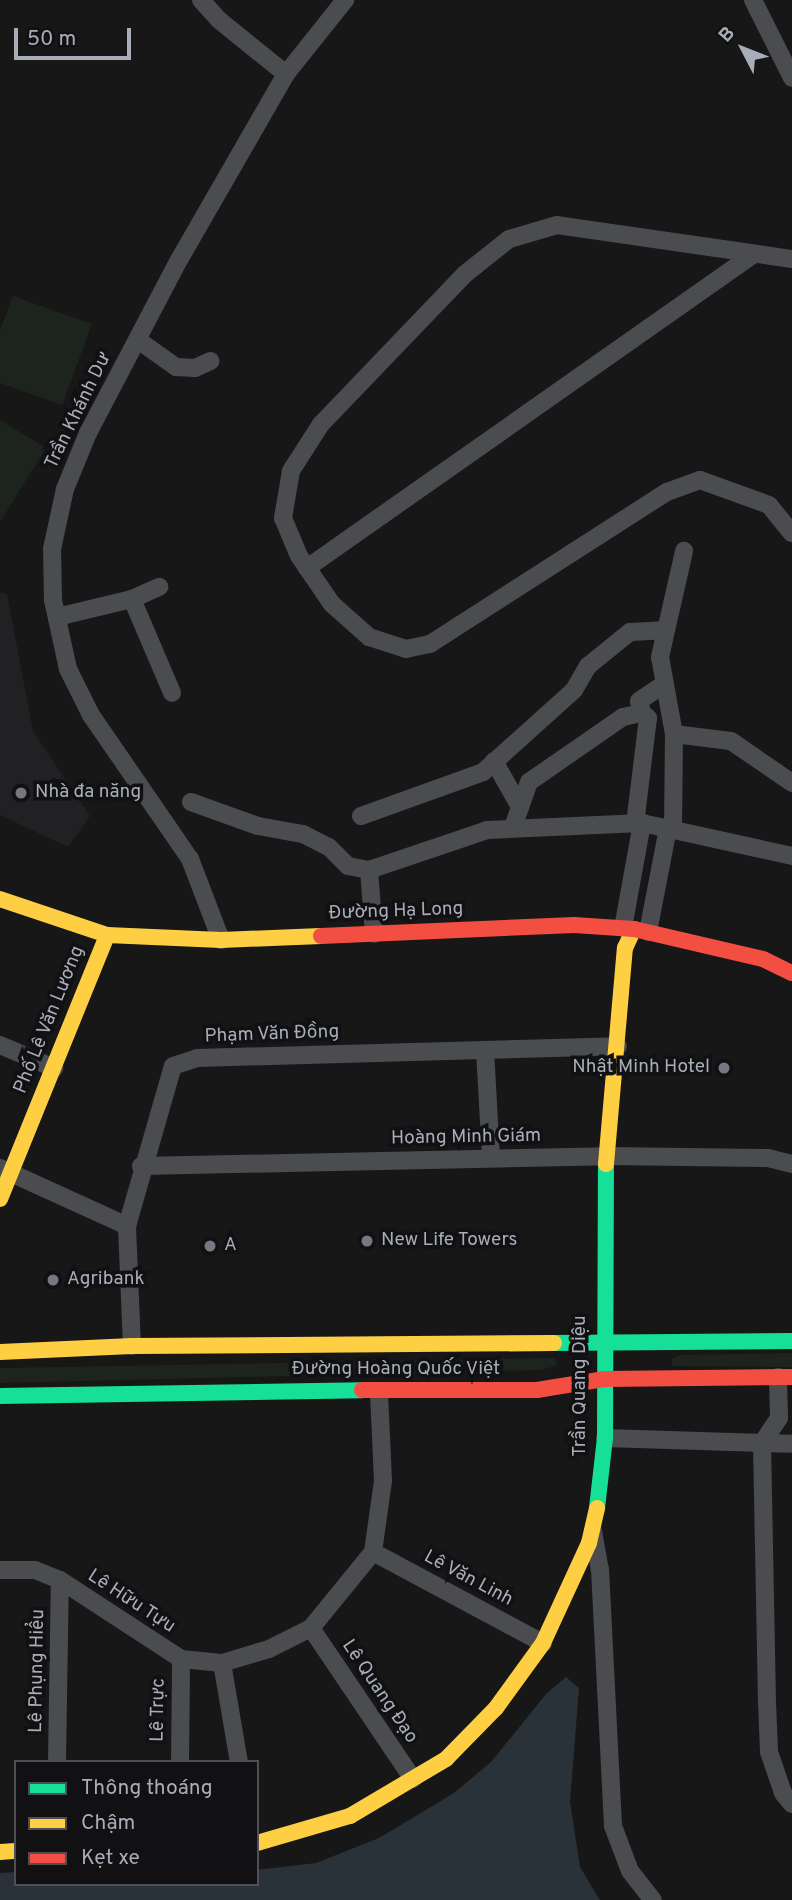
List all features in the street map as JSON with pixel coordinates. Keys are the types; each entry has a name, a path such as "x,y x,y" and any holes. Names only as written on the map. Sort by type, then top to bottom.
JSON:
{"main road":[{"name":"Đường Hạ Long","path":"0,899 107,934 221,940 575,925 635,930 762,959 792,973"},
{"name":"Trần Quang Diệu","path":"259,1842 350,1816 446,1759 496,1708 543,1643 593,1529 605,1438 603,1345 606,1156 625,948 635,930"},
{"name":"Phố Lê Văn Lương","path":"0,1199 5,1170 54,1068 107,934"},
{"name":"Đường Hoàng Quốc Việt","path":"0,1352 132,1346 603,1345 792,1341"},
{"name":"Đường Hoàng Quốc Việt","path":"0,1396 99,1391 537,1390 605,1379 785,1377"}],"street":[{"path":"201,0 219,20 286,74"},
{"name":"Trần Khánh Dư","path":"221,940 190,859 91,715 68,669 57,617 52,549 65,489 88,433 229,167 286,74 345,0"},
{"path":"753,0 792,78"},
{"path":"792,259 557,225 509,239 465,274 321,424 291,471 283,518 307,568 332,604 369,637 406,649 430,644 667,492 700,480 769,505 792,533"},
{"path":"307,568 754,254"},
{"path":"138,340 176,367 195,368 211,361"},
{"path":"635,930 671,828 674,742 660,657 684,551"},
{"path":"57,617 132,599 159,587"},
{"path":"132,599 172,693"},
{"path":"361,816 483,772 575,690 588,666 630,632 664,630"},
{"path":"635,930 639,823 648,718 642,713 639,701 664,684"},
{"path":"513,827 523,791 537,776 623,717 642,713"},
{"path":"645,749 674,742 731,741 792,783"},
{"path":"494,761 520,807"},
{"path":"191,802 258,826 303,834 328,847 348,866 369,870 457,839 513,827 639,823 792,856"},
{"path":"369,870 374,934"},
{"path":"0,1045 54,1068"},
{"name":"Phạm Văn Đồng","path":"132,1346 127,1226 141,1166 173,1066 197,1058 618,1046"},
{"path":"485,1050 491,1158"},
{"name":"Hoàng Minh Giám","path":"141,1166 606,1156 768,1158 792,1164"},
{"path":"5,1170 127,1226"},
{"path":"785,1377 779,1418 762,1443 769,1752 789,1794"},
{"path":"373,1552 383,1481 379,1392"},
{"path":"779,1418 792,1435"},
{"path":"605,1438 792,1444"},
{"path":"593,1529 600,1569 613,1826 630,1871 653,1900"},
{"name":"Lê Hữu Tựu","path":"0,1570 35,1570 60,1580 181,1659 222,1663 269,1649 312,1628 373,1552"},
{"name":"Lê Văn Linh","path":"373,1552 543,1643"},
{"name":"Lê Phụng Hiểu","path":"58,1760 60,1580"},
{"name":"Lê Quang Đạo","path":"312,1628 413,1779"},
{"name":"Lê Trực","path":"180,1760 181,1659"},
{"path":"222,1663 239,1760"}],"shaded area":[{"path":"13,296 92,324 62,405 0,383 0,330"},
{"path":"0,420 46,448 0,522"},
{"path":"0,592 7,594 33,731 90,816 68,847 0,815"},
{"path":"792,1353 792,1367 672,1366 672,1359 680,1355"},
{"path":"554,1358 557,1365 542,1370 0,1383 0,1368"},
{"path":"566,1677 579,1688 570,1802 580,1867 600,1900 0,1900 0,1873 14,1872 14,1886 259,1886 259,1870 316,1863 379,1838 454,1793 491,1762 547,1693"}],"traffic: fast":[{"path":"597,1508 605,1438 606,1164"},
{"path":"554,1343 792,1341"},
{"path":"0,1396 362,1390"}],"traffic: slow":[{"path":"0,899 107,935 221,940 321,936"},
{"path":"606,1164 625,948 634,929"},
{"path":"0,1199 107,935"},
{"path":"0,1352 132,1346 554,1343"},
{"path":"259,1842 350,1816 446,1759 496,1708 543,1643 589,1543 597,1508"},
{"path":"0,1852 14,1851"}],"traffic: jam":[{"path":"321,936 574,925 634,929 763,959 792,973"},
{"path":"362,1390 537,1390 605,1379 792,1377"}],"place":[{"name":"Nhà đa năng","path":"21,793"},
{"name":"Nhật Minh Hotel","path":"724,1068"},
{"name":"New Life Towers","path":"367,1241"},
{"name":"A","path":"210,1246"},
{"name":"Agribank","path":"53,1280"}]}
